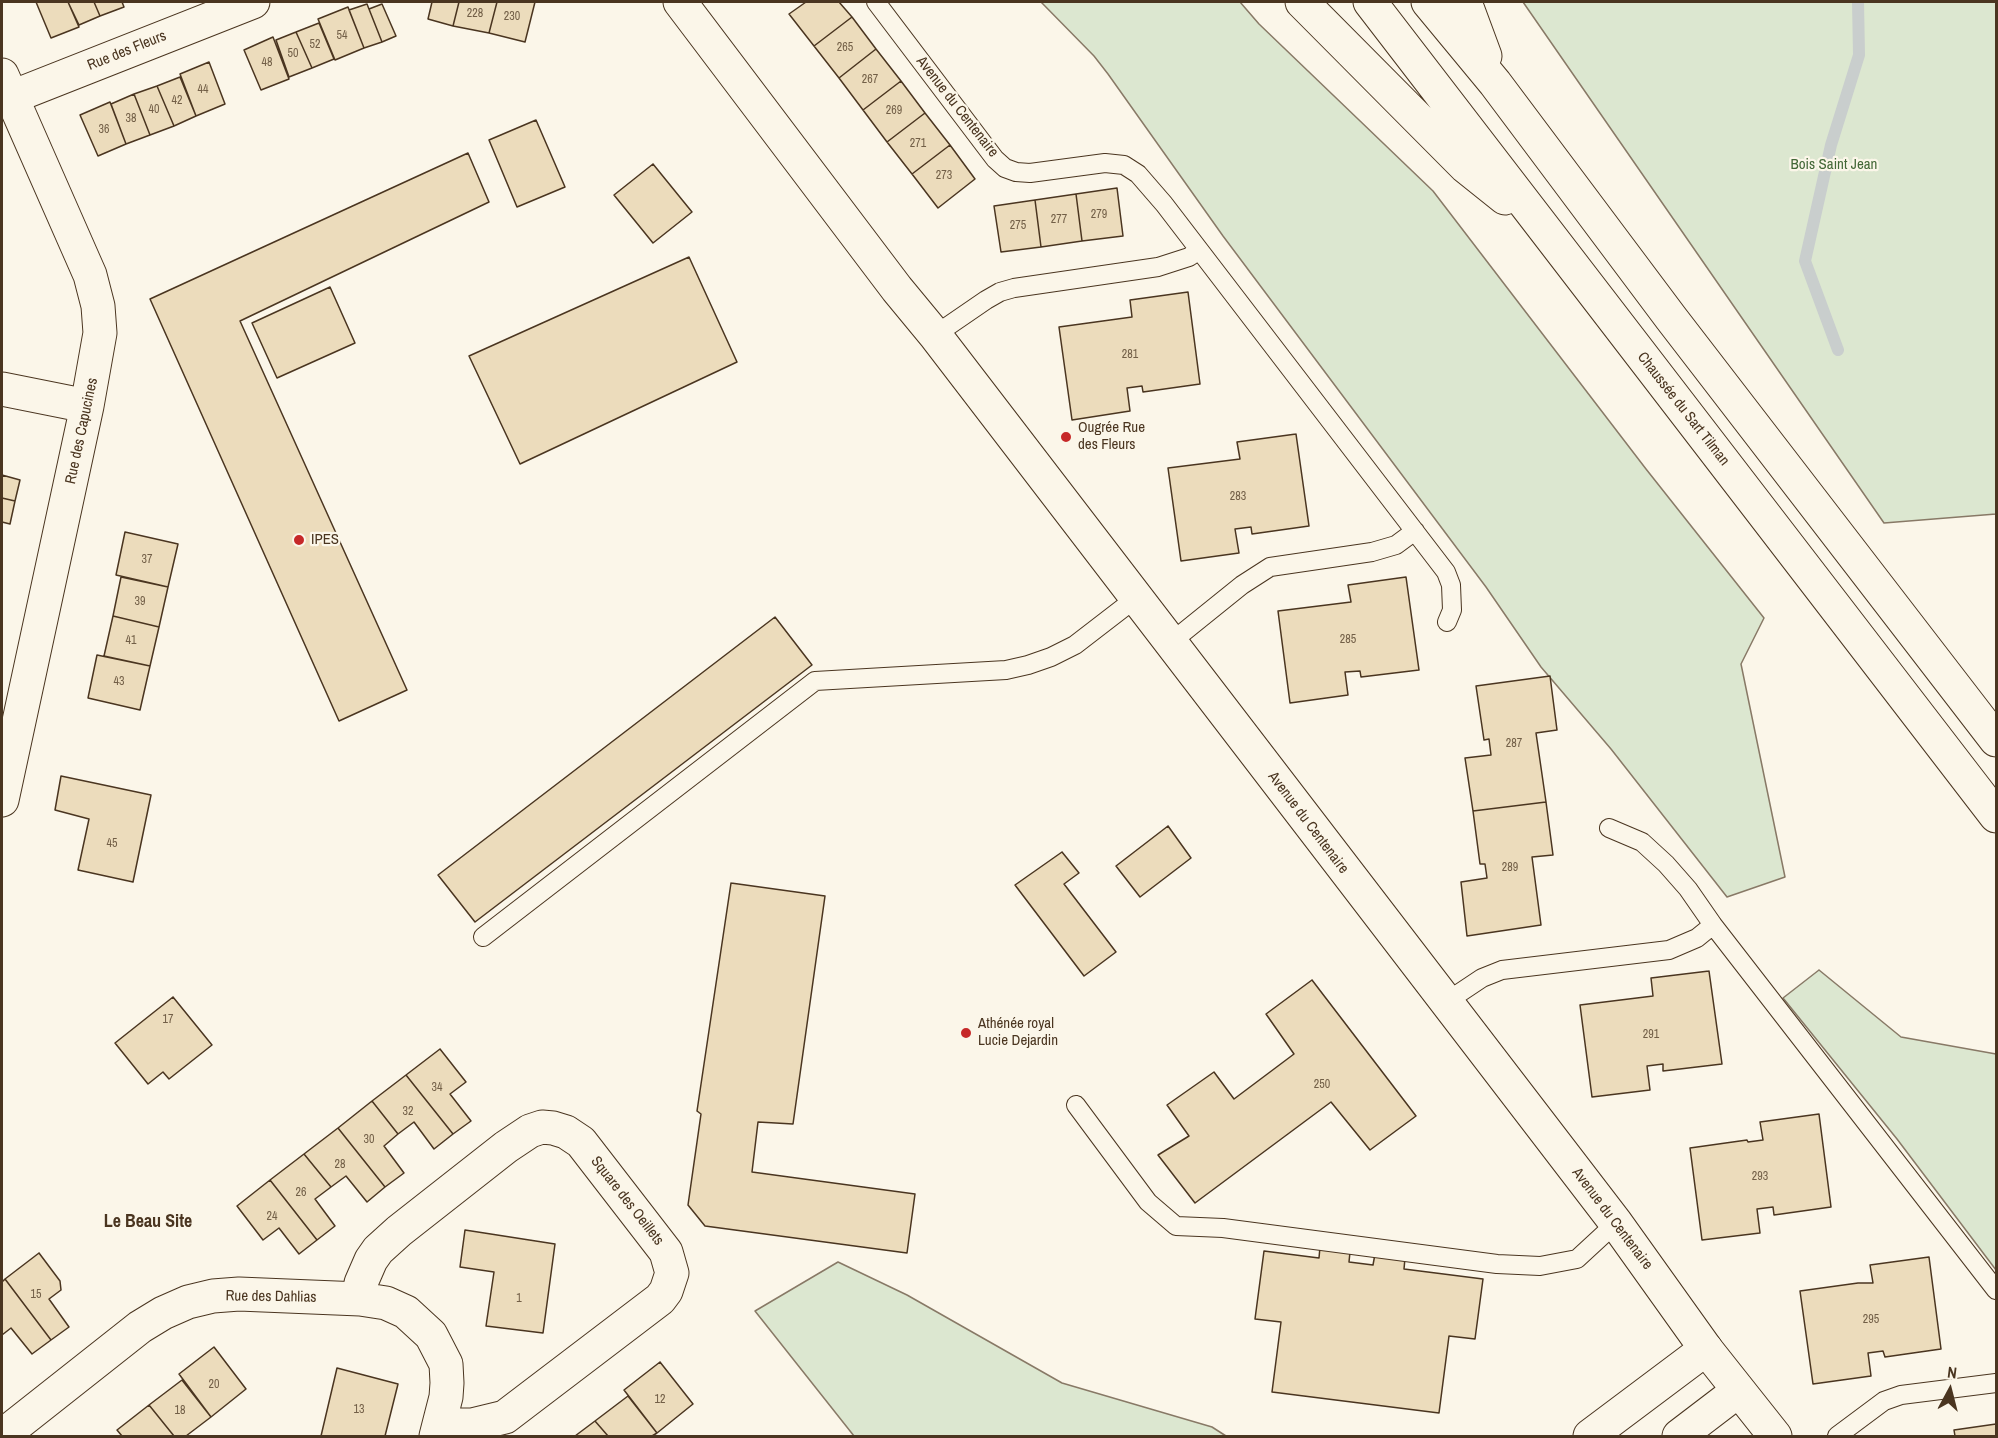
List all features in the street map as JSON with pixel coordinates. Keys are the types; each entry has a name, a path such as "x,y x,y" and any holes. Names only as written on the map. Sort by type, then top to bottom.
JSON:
{"main road":[{"name":"Rue des Fleurs","path":"5,91 253,2"},
{"name":"Avenue du Centenaire","path":"680,2 897,289 935,335 1616,1223 1706,1349 1775,1437"},
{"path":"1302,2 1465,166 1544,228"},
{"name":"Chaussée du Sart Tilman","path":"1370,2 1996,816"},
{"path":"1428,2 1495,83 1996,740"},
{"path":"1465,2 1495,83"},
{"name":"Rue des Capucines","path":"2,800 87,406 100,333 98,306 90,275 5,91"},
{"path":"2,389 87,406"},
{"name":"Square des Oeillets","path":"360,1299 361,1283 378,1250 506,1147 530,1131 542,1127 566,1132 581,1142 666,1252 672,1273 666,1291 660,1299 505,1417 472,1425 438,1429"},
{"name":"Rue des Dahlias","path":"2,1436 140,1327 163,1313 188,1302 213,1296 239,1294 360,1299 386,1304 406,1312 431,1335 446,1364 447,1383 438,1429"},
{"path":"1590,1437 1706,1349"},
{"path":"1679,1437 1738,1391"}],"lane":[{"name":"Avenue du Centenaire","path":"876,2 1005,168 1030,173 1105,163 1124,165 1138,174 1164,204 1446,572 1451,585 1452,609 1447,622"},
{"path":"935,335 986,300 1014,288 1158,267 1180,261 1198,251"},
{"path":"1170,643 1242,585 1270,567 1372,552 1396,545 1415,531"},
{"path":"483,937 815,681 1006,669 1028,665 1075,645 1136,598"},
{"path":"1609,828 1642,842 1688,889 1713,925 1996,1290"},
{"path":"1446,1002 1482,978 1502,970 1669,950 1697,938 1713,925"},
{"path":"1076,1105 1148,1202 1176,1226 1223,1228 1497,1264 1540,1266 1577,1259 1616,1223"},
{"path":"1837,1437 1884,1401 1901,1395 1996,1383"}],"green space":[{"path":"1041,2 1240,2 1259,24 1433,191 1646,469 1764,618 1741,664 1785,877 1727,897 1611,749 1541,667 1486,587 1223,236 1108,74 1094,56"},
{"name":"Bois Saint Jean","path":"1523,2 1996,2 1996,514 1884,523"},
{"path":"1819,970 1901,1037 1996,1054 1996,1270 1897,1139 1783,998"},
{"path":"838,1262 907,1295 1062,1383 1212,1427 1226,1436 854,1436 755,1311"}],"building":[{"path":"36,2 68,2 79,27 51,38"},
{"path":"68,2 94,2 100,16 79,25"},
{"path":"94,2 122,2 124,7 100,16"},
{"path":"432,2 459,2 453,26 428,19"},
{"path":"459,2 497,2 489,33 453,26"},
{"path":"497,2 535,2 525,42 489,33"},
{"path":"806,2 839,2 852,17 814,46 789,14"},
{"path":"367,4 382,42 364,48 349,10"},
{"path":"382,4 396,36 382,42 369,9"},
{"path":"348,7 364,48 335,60 318,19"},
{"path":"852,17 876,49 839,78 814,46"},
{"path":"319,23 334,59 312,68 296,32"},
{"path":"296,32 312,68 289,77 276,40"},
{"path":"273,37 289,79 261,90 244,50"},
{"path":"876,49 901,81 863,110 839,78"},
{"path":"209,62 225,104 196,116 180,74"},
{"path":"180,77 196,116 174,126 157,86"},
{"path":"901,81 925,113 887,142 863,110"},
{"path":"157,86 174,126 150,135 134,94"},
{"path":"134,94 150,135 126,144 111,104"},
{"path":"110,102 126,144 98,156 80,115"},
{"path":"925,113 950,145 912,174 887,142"},
{"path":"536,120 565,187 517,207 489,140"},
{"path":"950,145 975,179 938,208 912,174"},
{"name":"IPES","path":"468,153 489,202 240,321 407,690 339,721 150,299"},
{"path":"653,164 692,212 653,243 614,195"},
{"path":"1117,188 1123,236 1082,241 1076,194"},
{"path":"1076,194 1082,241 1041,247 1035,200"},
{"path":"1035,200 1041,247 1001,252 994,206"},
{"path":"689,257 737,362 520,464 469,356"},
{"path":"330,287 355,343 277,378 252,323"},
{"path":"1188,292 1200,384 1143,392 1142,386 1127,388 1130,411 1072,420 1059,327 1132,317 1130,300"},
{"path":"1296,434 1309,526 1252,534 1251,527 1235,529 1239,553 1181,561 1168,468 1240,459 1237,442"},
{"path":"2,475 20,480 15,501 2,498"},
{"path":"2,498 15,501 10,524 2,522"},
{"path":"125,532 178,544 168,587 116,575"},
{"path":"121,577 168,587 159,627 113,616"},
{"path":"1406,577 1419,670 1361,677 1360,671 1345,672 1348,695 1290,703 1278,611 1351,602 1348,585"},
{"path":"113,616 159,627 150,666 104,656"},
{"path":"775,617 812,665 475,922 438,875"},
{"path":"97,655 150,666 140,710 88,698"},
{"path":"1550,676 1557,730 1536,733 1546,802 1473,811 1465,758 1491,755 1489,739 1484,740 1476,686"},
{"path":"61,776 151,795 133,882 78,870 89,819 55,810"},
{"path":"1546,802 1553,855 1532,857 1541,925 1467,936 1461,882 1487,878 1485,864 1480,864 1473,811"},
{"path":"1168,826 1191,858 1140,897 1116,866"},
{"path":"1062,852 1079,873 1064,884 1116,952 1084,976 1015,885"},
{"path":"731,883 825,896 793,1124 758,1122 752,1172 915,1194 907,1253 705,1226 688,1205 701,1114 697,1111"},
{"path":"1709,971 1722,1064 1663,1071 1663,1064 1647,1066 1650,1090 1592,1097 1580,1005 1653,996 1651,978"},
{"path":"1312,980 1416,1116 1370,1150 1331,1102 1195,1203 1158,1155 1189,1136 1167,1105 1214,1072 1234,1099 1294,1054 1266,1014"},
{"path":"173,997 212,1045 169,1079 163,1072 148,1084 115,1043"},
{"path":"440,1049 466,1082 450,1094 471,1121 453,1134 406,1075"},
{"path":"406,1075 453,1134 434,1149 414,1122 398,1134 372,1101"},
{"path":"372,1101 398,1134 384,1146 404,1173 385,1187 338,1128"},
{"path":"1819,1114 1831,1207 1774,1215 1773,1207 1757,1209 1760,1233 1702,1240 1690,1148 1763,1140 1760,1122"},
{"path":"338,1128 385,1187 367,1202 346,1176 331,1187 304,1154"},
{"path":"304,1154 331,1187 315,1199 335,1226 317,1240 270,1180"},
{"path":"270,1180 317,1240 299,1254 279,1228 263,1240 237,1206"},
{"path":"465,1230 555,1244 543,1333 486,1326 494,1272 460,1267"},
{"path":"1320,1247 1350,1252 1349,1262 1373,1265 1375,1254 1405,1258 1404,1269 1483,1279 1475,1339 1449,1336 1439,1413 1272,1392 1281,1322 1255,1319 1264,1251 1319,1258"},
{"path":"39,1253 60,1281 61,1290 49,1299 69,1327 51,1340 5,1279"},
{"path":"1929,1257 1941,1349 1885,1357 1883,1351 1868,1353 1871,1376 1813,1384 1800,1291 1873,1283 1870,1265"},
{"path":"5,1279 51,1340 32,1354 11,1328 2,1335 2,1282"},
{"path":"214,1347 246,1389 211,1417 179,1374"},
{"path":"660,1362 693,1404 657,1433 624,1390"},
{"path":"337,1368 398,1384 385,1436 321,1436"},
{"path":"182,1380 211,1417 186,1436 174,1436 149,1405"},
{"path":"628,1396 657,1433 652,1436 608,1436 595,1421"},
{"path":"149,1405 174,1436 122,1436 117,1430"},
{"path":"595,1421 608,1436 575,1436"},
{"path":"1996,1424 1996,1436 1955,1436 1954,1430"}],"waterway":[{"path":"1838,350 1805,261 1831,145 1859,55 1858,2"}],"place":[{"name":"Ougrée Rue des Fleurs","path":"1066,437"},
{"name":"IPES","path":"299,540"},
{"name":"Athénée royal Lucie Dejardin","path":"966,1033"}],"district":[{"name":"Le Beau Site","path":"148,1222"}]}
